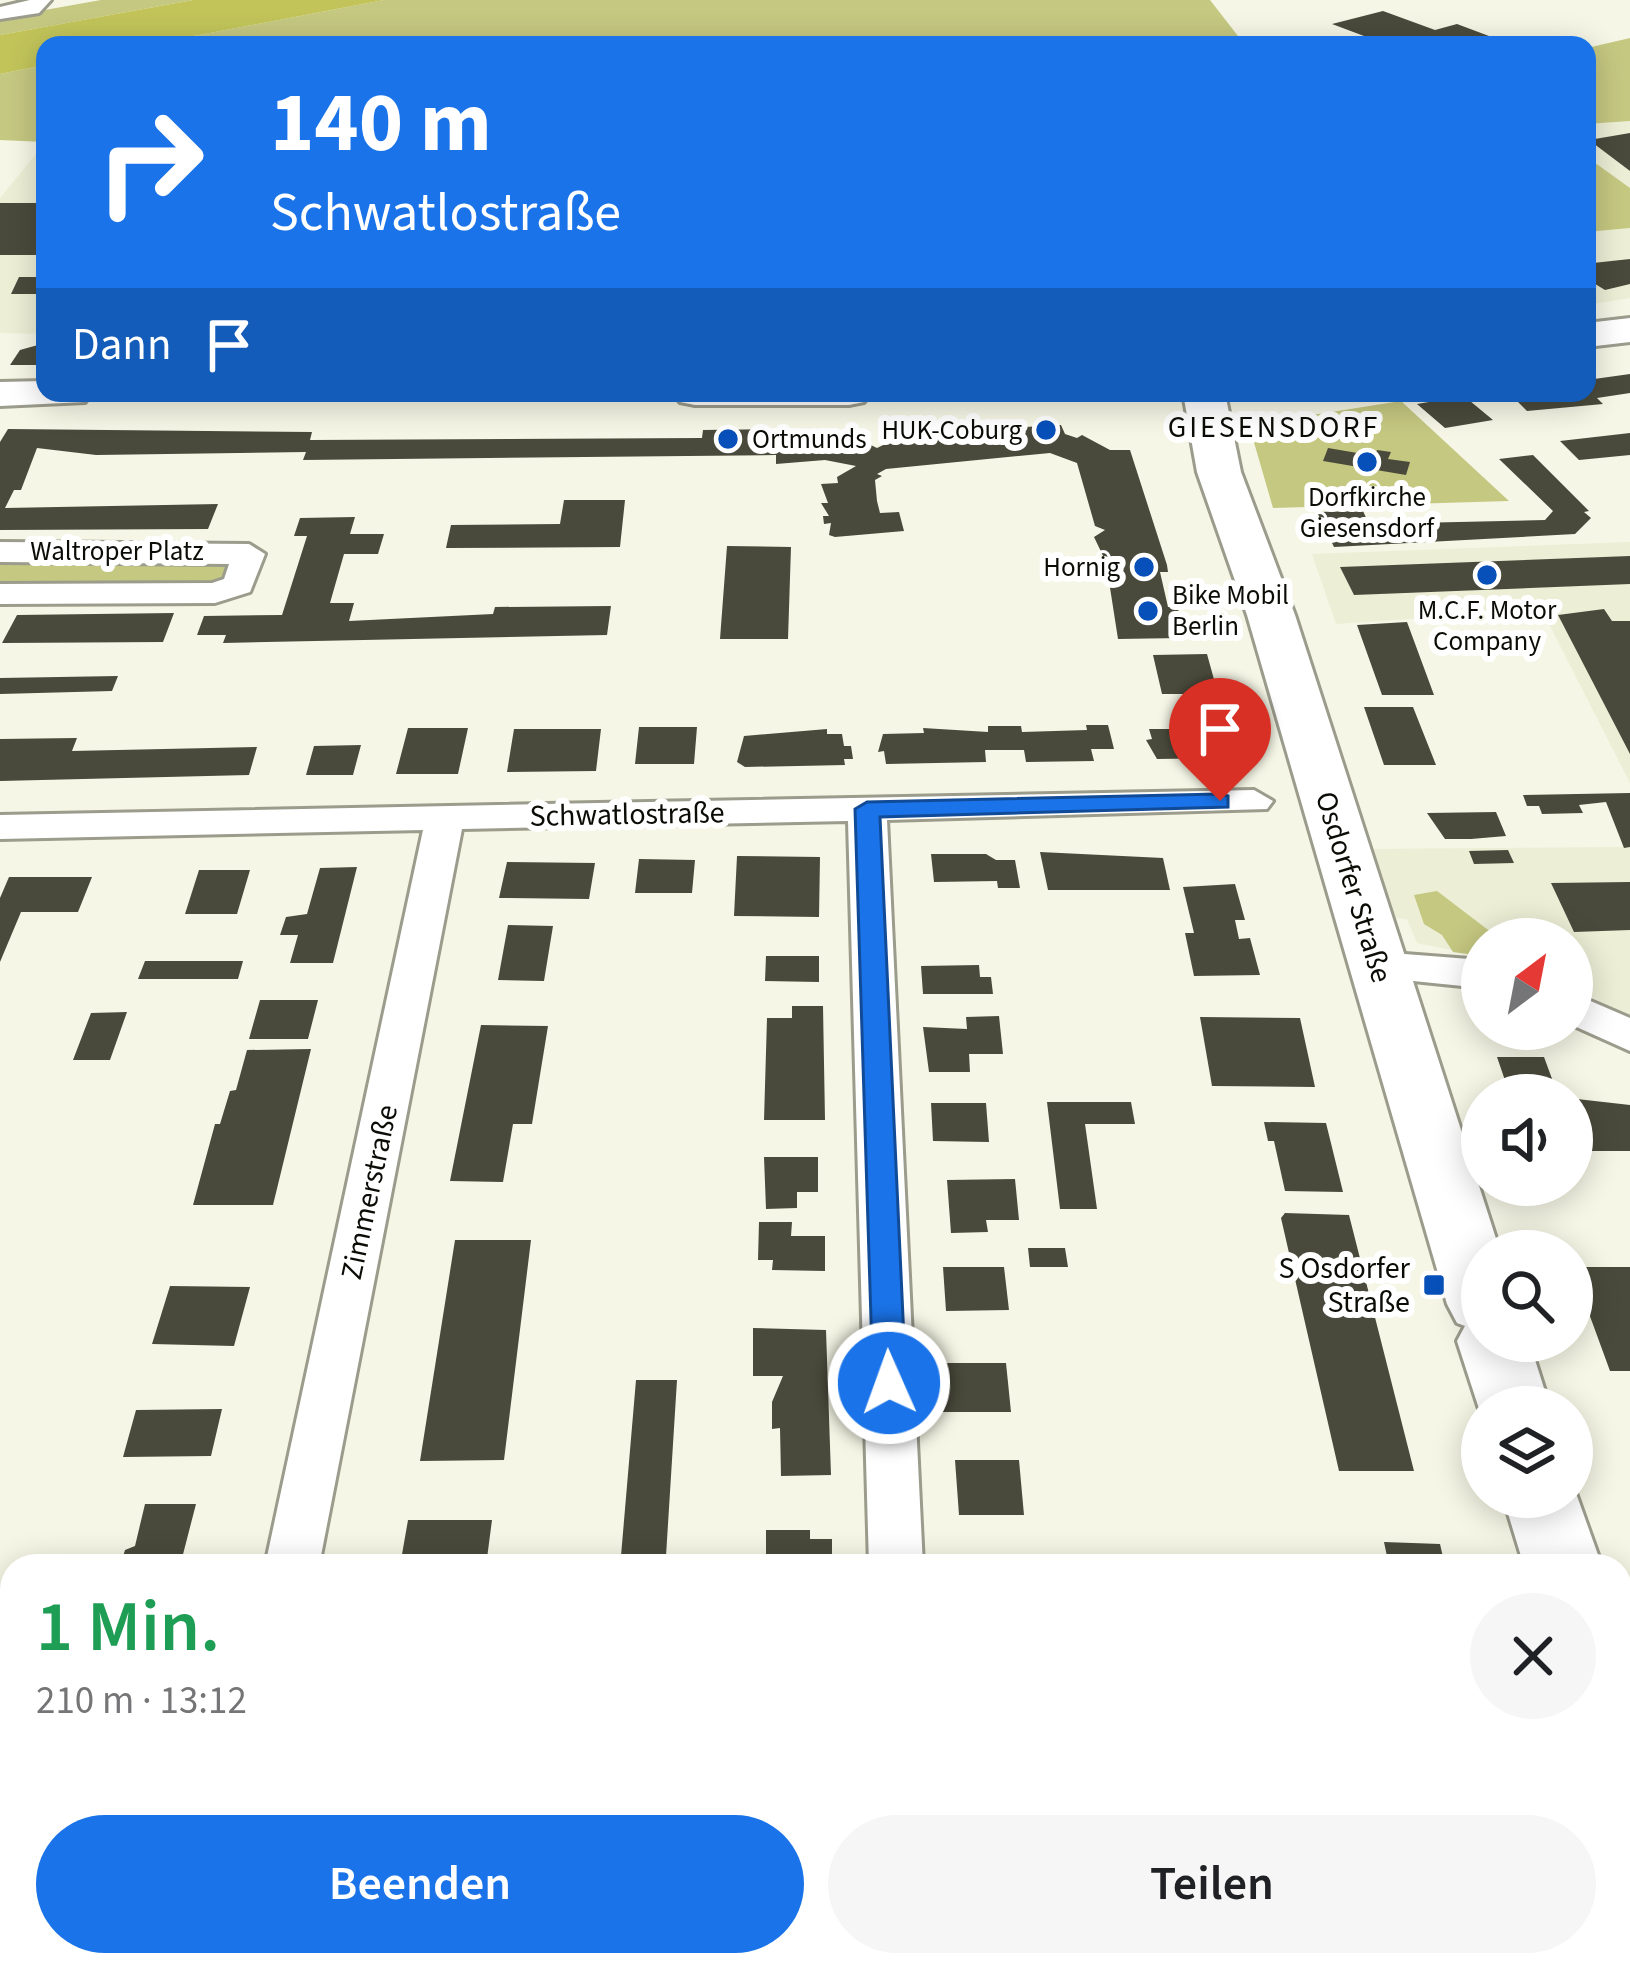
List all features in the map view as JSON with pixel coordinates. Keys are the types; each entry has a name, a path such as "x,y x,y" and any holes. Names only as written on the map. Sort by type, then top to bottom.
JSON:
{"main road":[{"path":"1596,334 1630,330"},
{"path":"0,394 36,393"},
{"name":"Osdorfer Straße","path":"1186,402 1219,472 1271,615 1461,1235"},
{"path":"1548,1518 1559,1554"}],"street":[{"path":"0,13 32,9 40,0"},
{"name":"Waltroper Platz","path":"0,552 249,554 238,585 215,593 0,594"},
{"name":"Schwatlostraße","path":"0,827 1254,801"},
{"path":"867,809 896,1554"},
{"name":"Zimmerstraße","path":"294,1554 446,818"},
{"path":"1379,967 1461,973"},
{"path":"1593,1017 1630,1036"}],"shaded area":[{"path":"193,0 384,0 194,36 36,36 36,67 0,74 0,35"},
{"path":"1630,121 1630,188 1596,163 1596,123"},
{"path":"36,154 36,334 0,333 0,198"},
{"path":"1630,228 1630,298 1596,304 1596,231"},
{"path":"1630,542 1630,783 1542,610 1336,624 1312,554"},
{"path":"1630,847 1630,1018 1593,998 1593,918 1461,918 1461,952 1417,943 1407,919 1394,918 1370,849"}],"green space":[{"path":"101,0 193,0 0,35 0,18"},
{"path":"384,0 1210,0 1238,36 194,36"},
{"path":"1630,38 1630,121 1596,123 1596,46"},
{"path":"36,67 36,142 0,140 0,74"},
{"path":"1596,163 1630,188 1630,228 1596,231"},
{"path":"1402,402 1509,501 1273,508 1251,432 1274,421"},
{"path":"0,559 233,562 222,583 144,589 136,583 0,583"},
{"path":"1437,891 1472,918 1461,918 1461,953 1453,952 1442,935 1424,924 1414,895"}],"building":[{"path":"1383,11 1435,30 1457,24 1489,36 1364,36 1332,24"},
{"path":"1630,133 1630,171 1596,145 1596,139"},
{"path":"0,203 36,203 36,255 0,255"},
{"path":"1630,259 1630,284 1605,290 1596,284 1596,263"},
{"path":"19,277 36,277 36,294 11,294"},
{"path":"36,346 36,365 10,365 20,350"},
{"path":"1630,374 1630,393 1597,398 1603,404 1527,411 1518,402 1596,402 1596,379"},
{"path":"1471,402 1493,420 1445,428 1417,404"},
{"path":"1061,425 1065,434 1082,435 1110,450 1130,450 1167,565 1168,572 1160,572 1168,607 1178,607 1181,638 1118,639 1106,562 1094,537 1105,530 1095,526 1077,463 1050,453 886,469 875,480 880,513 899,512 904,531 835,537 829,535 831,523 824,524 823,516 829,516 821,503 828,503 821,484 838,483 837,477 856,466 825,460 776,464 776,455 303,460 306,452 96,455 37,448 21,490 14,490 5,508 218,504 208,529 0,530 0,442 8,429 312,432 310,440 702,438 703,430 778,429 777,439 852,436 877,448 902,436 921,436 916,433"},
{"path":"1630,433 1630,455 1579,460 1560,441"},
{"name":"Dorfkirche Giesensdorf","path":"1328,448 1375,456 1377,450 1391,452 1388,459 1410,462 1406,475 1323,461"},
{"path":"1533,455 1589,511 1584,512 1591,518 1575,534 1334,547 1317,512 1363,511 1369,524 1545,520 1553,511 1499,459"},
{"path":"564,500 625,500 620,547 446,548 451,525 560,524"},
{"path":"355,517 350,534 384,534 378,554 344,554 330,603 354,603 349,621 493,614 495,607 611,606 607,635 223,643 226,635 197,635 204,616 282,615 307,536 294,536 300,518"},
{"path":"727,546 791,547 788,639 720,639"},
{"name":"M.C.F. Motor Company","path":"1630,556 1630,584 1354,595 1340,567"},
{"path":"1604,609 1612,621 1630,621 1630,754 1558,615"},
{"path":"174,613 163,642 2,643 17,615"},
{"path":"1407,622 1434,695 1382,695 1357,625"},
{"path":"1207,654 1218,694 1162,694 1153,655"},
{"path":"118,676 112,691 0,694 0,678"},
{"path":"1364,707 1413,707 1436,765 1384,765"},
{"path":"1181,723 1215,728 1219,739 1227,739 1230,746 1221,746 1225,758 1157,759 1146,740 1152,739 1149,729 1182,729"},
{"path":"1086,725 1108,725 1114,749 1091,749 1094,761 1026,762 1024,750 985,750 986,762 886,764 884,751 878,752 883,734 924,733 923,728 988,732 988,726 1021,726 1022,732 1087,730"},
{"path":"639,727 697,727 694,764 635,764"},
{"path":"408,728 468,728 458,774 396,774"},
{"path":"514,729 601,729 596,771 507,772"},
{"path":"827,729 827,734 842,734 844,746 851,746 853,759 844,759 845,765 745,767 737,762 744,736"},
{"path":"77,738 72,751 257,747 249,775 0,781 0,739"},
{"path":"361,745 353,775 306,775 314,746"},
{"path":"1630,793 1630,847 1624,848 1606,802 1579,805 1583,813 1542,814 1539,806 1527,806 1523,795"},
{"path":"1496,812 1506,836 1471,839 1445,839 1427,813"},
{"path":"1508,850 1514,863 1474,864 1469,851"},
{"path":"1040,852 1163,858 1170,890 1048,890"},
{"path":"931,854 986,854 996,860 1015,860 1020,888 998,888 997,881 934,882"},
{"path":"737,856 820,857 819,917 734,916"},
{"path":"639,859 695,860 692,893 635,893"},
{"path":"507,862 595,863 589,899 499,898"},
{"path":"357,867 333,963 290,963 298,935 280,935 286,917 307,914 320,868"},
{"path":"199,870 250,870 237,914 185,914"},
{"path":"9,877 92,877 78,912 21,912 0,962 0,898"},
{"path":"1630,882 1630,930 1593,931 1593,918 1567,918 1551,883"},
{"path":"1235,884 1245,920 1235,920 1239,939 1250,938 1260,975 1194,976 1185,933 1194,933 1183,887"},
{"path":"508,925 553,926 544,981 498,980"},
{"path":"766,956 819,956 819,982 765,981"},
{"path":"145,961 243,961 238,979 138,979"},
{"path":"979,965 980,977 991,977 993,994 923,994 921,966"},
{"path":"260,1000 318,1000 308,1039 249,1039"},
{"path":"792,1006 823,1006 825,1120 764,1120 767,1018 792,1018"},
{"path":"127,1012 110,1060 73,1060 91,1013"},
{"path":"999,1016 1003,1054 969,1054 970,1072 929,1072 923,1027 967,1029 966,1017"},
{"path":"1200,1017 1300,1018 1315,1087 1212,1086"},
{"path":"481,1025 548,1026 532,1124 513,1124 503,1182 450,1181"},
{"path":"311,1049 273,1205 193,1205 215,1124 220,1124 230,1091 236,1090 247,1050"},
{"path":"1497,1057 1544,1057 1550,1074 1503,1074"},
{"path":"1593,1101 1630,1105 1630,1151 1593,1151"},
{"path":"1047,1102 1131,1102 1135,1124 1085,1124 1097,1209 1060,1209"},
{"path":"931,1103 986,1103 989,1142 933,1141"},
{"path":"1264,1122 1326,1123 1343,1192 1285,1191 1274,1141 1268,1141"},
{"path":"764,1157 818,1157 818,1192 797,1192 797,1208 766,1209"},
{"path":"1015,1179 1019,1220 986,1220 988,1232 951,1233 947,1180"},
{"path":"1285,1213 1349,1215 1414,1471 1339,1471 1281,1218"},
{"path":"759,1222 792,1222 791,1236 825,1236 825,1271 772,1270 773,1260 758,1260"},
{"path":"455,1240 531,1240 504,1460 420,1461"},
{"path":"1028,1248 1065,1248 1068,1267 1030,1267"},
{"path":"943,1267 1004,1267 1009,1310 946,1311"},
{"path":"1593,1267 1630,1267 1630,1371 1610,1371 1593,1324"},
{"path":"170,1286 250,1287 234,1346 152,1344"},
{"path":"753,1328 826,1330 831,1475 781,1476 780,1428 772,1429 772,1402 783,1376 753,1376"},
{"path":"940,1363 1006,1363 1011,1412 943,1412"},
{"path":"636,1380 677,1380 666,1554 621,1554"},
{"path":"222,1409 211,1456 123,1457 136,1410"},
{"path":"955,1460 1019,1460 1024,1515 959,1515"},
{"path":"145,1504 196,1504 183,1554 124,1554 135,1546"},
{"path":"408,1520 492,1520 488,1554 402,1554"},
{"path":"766,1530 810,1530 810,1539 832,1539 832,1554 766,1554"},
{"path":"1384,1542 1440,1544 1442,1554 1386,1554"}],"place":[{"name":"HUK-Coburg","path":"1046,430"},
{"name":"Ortmunds","path":"728,439"},
{"name":"Dorfkirche Giesensdorf","path":"1367,462"},
{"name":"Hornig","path":"1144,567"},
{"name":"M.C.F. Motor Company","path":"1487,575"},
{"name":"Bike Mobil Berlin","path":"1148,611"},
{"name":"S Osdorfer Straße","path":"1434,1285"}],"district":[{"name":"GIESENSDORF","path":"1274,427"}],"route":[{"path":"889,1383 867,809 1220,801"}]}
